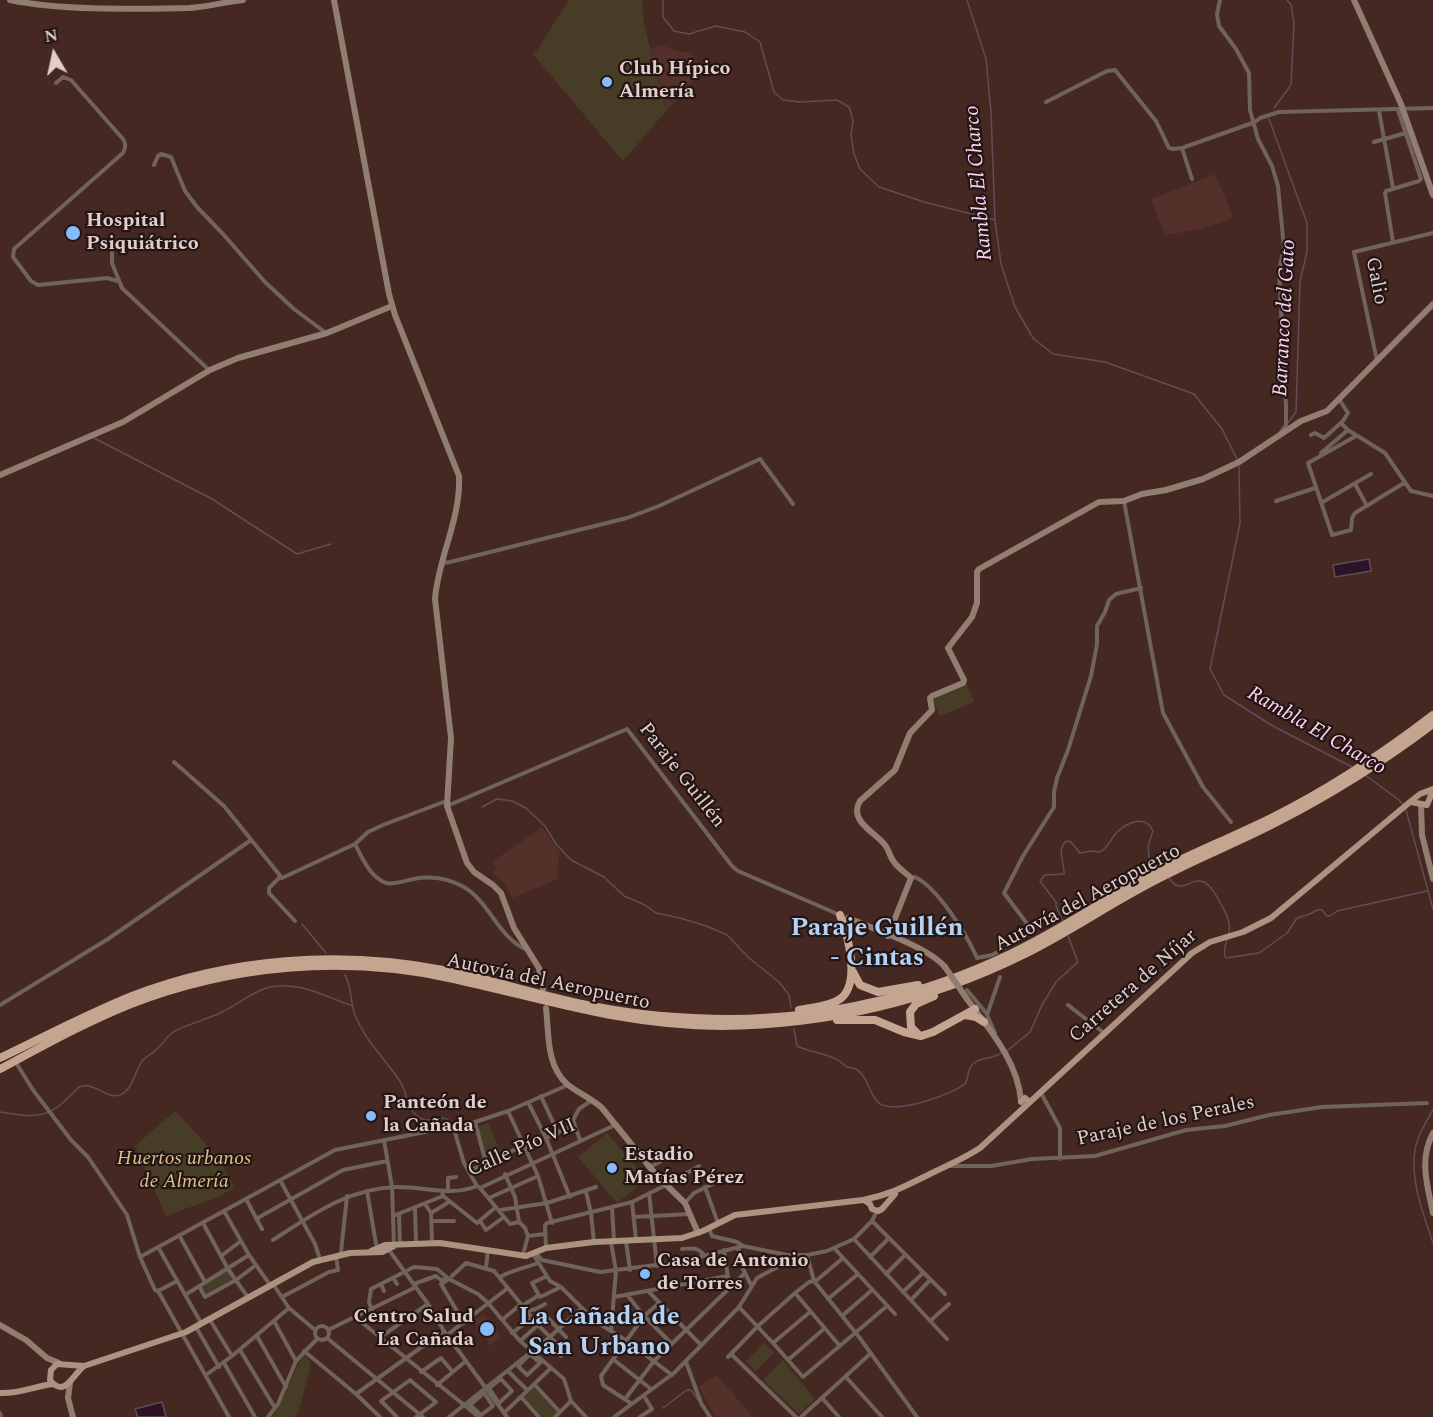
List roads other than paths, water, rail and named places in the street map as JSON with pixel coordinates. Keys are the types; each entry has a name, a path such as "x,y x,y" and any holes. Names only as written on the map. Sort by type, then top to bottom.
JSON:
{"highway":[{"name":"Autovía del Aeropuerto","path":"1364,768 1433,715"},
{"name":"Autovía del Aeropuerto","path":"0,1069 81,1026 147,998 225,977 300,967 363,967 428,974 567,1008 653,1022 700,1026 773,1024 836,1016 883,1006 975,977 1049,942 1164,876 1293,814 1433,724"},
{"name":"Autovía del Aeropuerto","path":"0,1058 96,1011 152,989 211,973 296,960 351,959 417,965 613,1010 679,1018 732,1019 800,1014 856,1006 912,992 962,975 1022,948 1140,880 1273,817 1354,775"},
{"path":"732,1019 834,1002 840,999 850,986 852,968 844,916"},
{"path":"852,968 860,985 878,992 962,975"},
{"path":"921,1036 911,1027 909,1020 912,1007 975,977"},
{"path":"963,1015 968,999"},
{"path":"773,1024 866,1019 921,1036 975,1009"},
{"path":"963,1015 986,1018"}],"main road":[{"path":"1424,800 1433,789"},
{"name":"Carretera de Níjar","path":"378,1249 432,1242 523,1256 546,1248 594,1242 675,1240 698,1233 740,1214 874,1199 897,1191 971,1154 994,1136 1017,1114 1024,1100 1041,1092 1192,953 1215,940 1250,929 1271,918 1410,802 1424,800"},
{"name":"Carretera de Níjar","path":"878,1211 897,1191"},
{"path":"878,1211 872,1209 874,1199 883,1200 884,1205"},
{"path":"181,1333 319,1256 378,1249"},
{"path":"42,1385 59,1363 84,1366 181,1333 210,1320 271,1283 313,1262 339,1254"},
{"path":"69,1366 73,1371 71,1380"},
{"path":"0,1393 17,1393 42,1385 64,1386 84,1366"},
{"path":"50,1372 55,1385"}],"street":[{"path":"10,0 167,4 243,0"},
{"path":"334,0 392,306 459,476 454,520 436,586 435,599 451,738 446,804 467,863 474,872 501,893 514,928 539,968 543,989"},
{"path":"1220,0 1217,14 1219,26 1236,49 1249,73 1250,110 1258,139 1272,166 1278,186 1284,248 1279,271 1286,425 1277,436"},
{"path":"1354,0 1401,109 1433,195"},
{"path":"1046,102 1107,71 1115,70 1156,121 1169,147 1173,149 1182,148 1255,122 1260,118 1282,112 1433,108"},
{"path":"56,83 63,77 71,80 123,139 126,143 125,148 123,153 14,249 13,257 31,280 38,285 106,278 118,281"},
{"path":"1401,109 1406,133 1427,179"},
{"path":"1379,111 1393,188"},
{"path":"1374,142 1406,133"},
{"path":"1182,148 1192,179"},
{"path":"154,165 161,154 171,157 185,190 197,207 224,234 265,282 294,309 327,333"},
{"path":"1393,242 1385,193 1393,188 1427,179"},
{"name":"Galio","path":"1377,361 1354,252 1433,233"},
{"path":"112,239 111,256 122,288 210,370"},
{"path":"380,312 389,294"},
{"path":"1141,588 1116,594 1109,600 1097,626 1097,644 1090,676 1068,750 1057,778 1054,807 1023,856 1004,893 1031,929 1031,933 993,955 977,958 936,895 921,880 911,878 893,862 883,843 860,822 856,807 895,770 910,733 932,710 930,698 963,683 964,680 948,648 972,618 977,603 977,572 1099,502 1124,501 1142,494 1191,484 1239,462 1301,421 1327,411 1433,304"},
{"path":"0,475 123,422 210,370 238,358 327,333 392,306"},
{"path":"380,312 395,315"},
{"path":"1311,435 1315,433 1323,438 1341,423 1348,412 1339,399"},
{"path":"1341,423 1356,436 1385,453 1411,492 1433,495"},
{"path":"1316,458 1348,430"},
{"path":"1356,436 1308,463 1332,535 1352,529 1352,518 1355,513 1404,483"},
{"path":"442,563 462,560 627,518 659,506 760,459 793,504"},
{"path":"1321,503 1371,474"},
{"path":"1355,484 1367,506"},
{"path":"1276,501 1315,488"},
{"path":"1124,501 1165,718 1203,787 1231,822"},
{"name":"Paraje Guillén","path":"446,804 627,729 732,866 738,871 844,916"},
{"path":"174,762 224,806 280,877"},
{"path":"1424,800 1423,841 1433,879"},
{"path":"295,921 269,893 268,888 280,877 285,877 355,844 368,832 383,825 446,804"},
{"path":"0,1005 141,917 251,840"},
{"path":"355,844 373,873 386,883 436,878 462,886 474,894 509,938 527,950"},
{"path":"888,936 911,878"},
{"path":"844,916 938,959 975,1009 986,1018"},
{"path":"986,1018 1000,977"},
{"path":"967,990 986,1018 994,1037 1012,1065 1024,1100"},
{"path":"1068,1005 1105,1034"},
{"path":"546,1008 553,1063 560,1077 568,1085 592,1099 666,1185 685,1203 698,1233"},
{"path":"18,1066 71,1140 88,1157 127,1215 140,1257 155,1290 158,1291 229,1417"},
{"path":"140,1257 335,1150 474,1122 508,1111 568,1085"},
{"path":"1041,1092 1060,1128 1060,1159"},
{"path":"541,1096 558,1133"},
{"path":"580,1140 573,1120 579,1109 592,1099"},
{"path":"528,1102 553,1153 570,1197"},
{"name":"Paraje de los Perales","path":"947,1166 991,1166 1032,1160 1102,1155 1186,1130 1225,1126 1269,1115 1322,1107 1427,1103"},
{"path":"508,1111 533,1162 548,1203 552,1223"},
{"path":"474,1122 486,1163"},
{"path":"546,1138 574,1125"},
{"name":"Calle Pío VII","path":"273,1240 327,1206 348,1196 392,1187 444,1193 478,1187 615,1125"},
{"path":"453,1126 462,1158 478,1187 510,1224 519,1222"},
{"path":"1433,1133 1426,1152 1424,1167 1433,1213"},
{"path":"384,1140 392,1187 392,1247 404,1272 505,1415 551,1368"},
{"path":"469,1171 525,1145"},
{"path":"650,1167 675,1154"},
{"path":"256,1219 343,1170 387,1161"},
{"path":"546,1248 545,1225 632,1202 699,1166"},
{"path":"505,1174 517,1208 519,1222 525,1228 528,1236 523,1256"},
{"path":"489,1198 538,1176"},
{"path":"456,1177 448,1178 444,1193 449,1202 473,1221 480,1221 498,1209 548,1203 596,1187"},
{"path":"280,1180 315,1244 319,1256"},
{"path":"685,1203 694,1193 721,1180"},
{"path":"705,1187 718,1224"},
{"path":"368,1191 378,1249"},
{"path":"586,1191 594,1242"},
{"path":"393,1216 425,1204 444,1193"},
{"path":"649,1193 657,1266"},
{"path":"282,1297 329,1272 338,1270 348,1196"},
{"path":"246,1199 262,1228"},
{"path":"431,1213 449,1202"},
{"path":"632,1202 636,1240"},
{"path":"425,1204 431,1213 432,1242"},
{"path":"415,1208 416,1243"},
{"path":"611,1331 616,1271 612,1241 612,1208"},
{"path":"224,1211 256,1265 289,1308 315,1330 317,1339"},
{"path":"708,1228 712,1236 737,1242 743,1246 771,1253 798,1256 834,1248 854,1239 872,1221 878,1211"},
{"path":"392,1247 399,1214"},
{"path":"633,1217 690,1214"},
{"path":"480,1221 486,1230 504,1217"},
{"path":"432,1221 454,1221"},
{"path":"872,1221 945,1294"},
{"path":"203,1223 228,1269 247,1296"},
{"path":"528,1236 545,1234"},
{"path":"179,1236 205,1282"},
{"path":"870,1257 889,1238"},
{"path":"854,1239 947,1339"},
{"path":"221,1256 241,1241"},
{"path":"626,1241 630,1270"},
{"path":"535,1253 542,1260 600,1272 657,1266 743,1246"},
{"path":"158,1247 200,1321"},
{"path":"738,1247 744,1274 751,1286"},
{"path":"682,1249 694,1248 704,1255"},
{"path":"834,1248 895,1314"},
{"path":"486,1267 488,1250"},
{"path":"724,1250 731,1286"},
{"path":"535,1253 538,1263 550,1281 561,1287 595,1322 627,1341 672,1375"},
{"path":"185,1294 249,1255"},
{"path":"807,1255 814,1281 871,1353 915,1415 910,1417"},
{"path":"886,1274 905,1255"},
{"path":"614,1417 672,1375 686,1362 739,1307 757,1278 798,1256"},
{"path":"796,1417 729,1355 795,1293 843,1258"},
{"path":"464,1323 441,1284 451,1278 466,1263 486,1267 500,1277 538,1325 565,1352 561,1356"},
{"path":"500,1277 511,1271 538,1263"},
{"path":"199,1286 205,1297 236,1280 256,1265"},
{"path":"372,1310 369,1302 371,1289 417,1266 437,1269 478,1294 488,1303 512,1333 564,1379 572,1401 586,1417"},
{"path":"903,1292 923,1273"},
{"path":"625,1399 654,1361 744,1274"},
{"path":"828,1299 858,1274"},
{"path":"328,1330 436,1276 441,1280 451,1278"},
{"path":"539,1295 532,1283 547,1276"},
{"path":"614,1297 728,1276"},
{"path":"393,1278 397,1284"},
{"path":"911,1300 930,1280"},
{"path":"158,1291 177,1281"},
{"path":"381,1284 384,1291"},
{"path":"502,1320 539,1295 561,1287"},
{"path":"356,1394 405,1359 464,1323 508,1288"},
{"path":"843,1316 872,1290"},
{"path":"649,1291 701,1346"},
{"path":"795,1293 839,1345"},
{"path":"628,1296 672,1344"},
{"path":"632,1404 603,1385 601,1376 644,1316 659,1303"},
{"path":"379,1338 428,1304"},
{"path":"526,1311 544,1304"},
{"path":"930,1321 949,1304"},
{"path":"739,1307 802,1377 887,1306"},
{"path":"206,1376 289,1308"},
{"path":"543,1343 582,1308"},
{"path":"773,1343 810,1312"},
{"path":"546,1316 566,1337"},
{"path":"355,1317 421,1372 480,1416"},
{"path":"512,1333 532,1317"},
{"path":"210,1320 232,1356"},
{"path":"274,1321 296,1361"},
{"path":"0,1325 26,1340 47,1358 59,1363"},
{"path":"520,1341 538,1325"},
{"path":"315,1330 322,1326 328,1330"},
{"path":"196,1327 219,1367"},
{"path":"788,1360 825,1328"},
{"path":"327,1338 328,1330"},
{"path":"257,1336 286,1387"},
{"path":"317,1339 327,1338"},
{"path":"327,1338 378,1379 393,1392 420,1416 436,1402 410,1380 393,1392 381,1401 397,1417"},
{"path":"268,1417 286,1387 296,1361 317,1339"},
{"path":"240,1350 275,1408"},
{"path":"304,1352 356,1394 380,1417"},
{"path":"449,1417 531,1352"},
{"path":"801,1417 871,1353"},
{"path":"530,1354 540,1363 527,1375 518,1366 530,1354"},
{"path":"47,1358 50,1372"},
{"path":"421,1372 441,1358 452,1371"},
{"path":"614,1360 651,1389"},
{"path":"437,1384 466,1361"},
{"path":"686,1362 701,1404 710,1417"},
{"path":"224,1363 255,1417"},
{"path":"508,1371 527,1390"},
{"path":"846,1377 882,1417"},
{"path":"501,1379 512,1390 500,1402 487,1388 501,1379"},
{"path":"71,1380 68,1398 73,1417"},
{"path":"534,1384 560,1412"},
{"path":"55,1385 68,1398"},
{"path":"484,1394 493,1406 480,1416 470,1405 484,1394"},
{"path":"640,1417 652,1409 644,1396"},
{"path":"521,1397 540,1417"},
{"path":"822,1398 839,1417"},
{"path":"555,1417 572,1401"}],"waterway":[{"path":"663,0 663,17 674,31 689,34 716,26 745,32 760,42 774,92 783,100 800,102 837,100 849,107 853,120 851,135 854,154 860,169 879,187 924,202 995,220"},
{"name":"Rambla El Charco","path":"967,0 986,59 991,112 995,220 1001,264 1015,307 1033,338 1053,354 1105,362 1194,394 1222,429 1238,461"},
{"name":"Barranco del Gato","path":"1274,108 1291,85 1294,23 1291,5 1287,0"},
{"name":"Barranco del Gato","path":"1269,119 1307,223 1307,252 1300,281 1296,412 1287,424"},
{"path":"94,438 212,499 297,554 331,544"},
{"name":"Rambla El Charco","path":"1239,466 1240,523 1210,669 1224,695 1271,725 1354,768"},
{"name":"Rambla El Charco","path":"1365,775 1404,806"},
{"path":"482,807 497,799 512,801 526,808 545,826 556,844 571,860 604,877 624,896 645,905 656,913 680,918 727,935 749,958 779,982 789,995 791,1008"},
{"name":"Rambla El Charco","path":"1406,810 1433,909"},
{"path":"1063,921 1056,902 1040,881 1045,875 1064,874 1061,853 1066,841 1071,842 1080,853 1100,852 1120,829 1141,821 1150,826 1153,831 1148,846 1149,858 1151,861 1161,862"},
{"path":"1169,878 1178,886 1199,881 1207,884 1226,914 1229,933"},
{"path":"1227,940 1224,951 1226,958 1259,953 1287,933 1297,918 1317,910 1322,910 1330,916 1337,911 1427,891"},
{"path":"302,924 326,953"},
{"path":"1008,1050 1030,1032 1042,1005 1056,982 1078,962 1068,936"},
{"path":"345,975 349,984 353,1010 359,1024 402,1084 411,1109 424,1120 443,1118 451,1122"},
{"path":"0,1112 26,1115 44,1114 60,1105 79,1087 85,1086 113,1096 119,1095 128,1089 143,1060 173,1032 229,1009 268,988 287,986 304,989 353,1006"},
{"path":"794,1029 797,1046 831,1057 847,1067 856,1069 864,1076 875,1099 886,1106 909,1105 949,1093 966,1083 973,1064 1001,1053"},
{"name":"Rambla El Charco","path":"1433,1110 1418,1139 1414,1164 1417,1191 1433,1243"},
{"path":"663,1408 687,1390 691,1390 698,1400"}],"place":[{"name":"Club Hípico Almería","path":"607,82"},
{"name":"Hospital Psiquiátrico","path":"73,233"},
{"name":"Panteón de la Cañada","path":"371,1116"},
{"name":"Estadio Matías Pérez","path":"612,1168"},
{"name":"Casa de Antonio de Torres","path":"645,1274"},
{"name":"Centro Salud La Cañada","path":"487,1329"}],"district":[{"name":"Paraje Guillén - Cintas","path":"877,945"},
{"name":"La Cañada de San Urbano","path":"599,1334"}],"park label":[{"name":"Huertos urbanos de Almería","path":"184,1172"}]}
